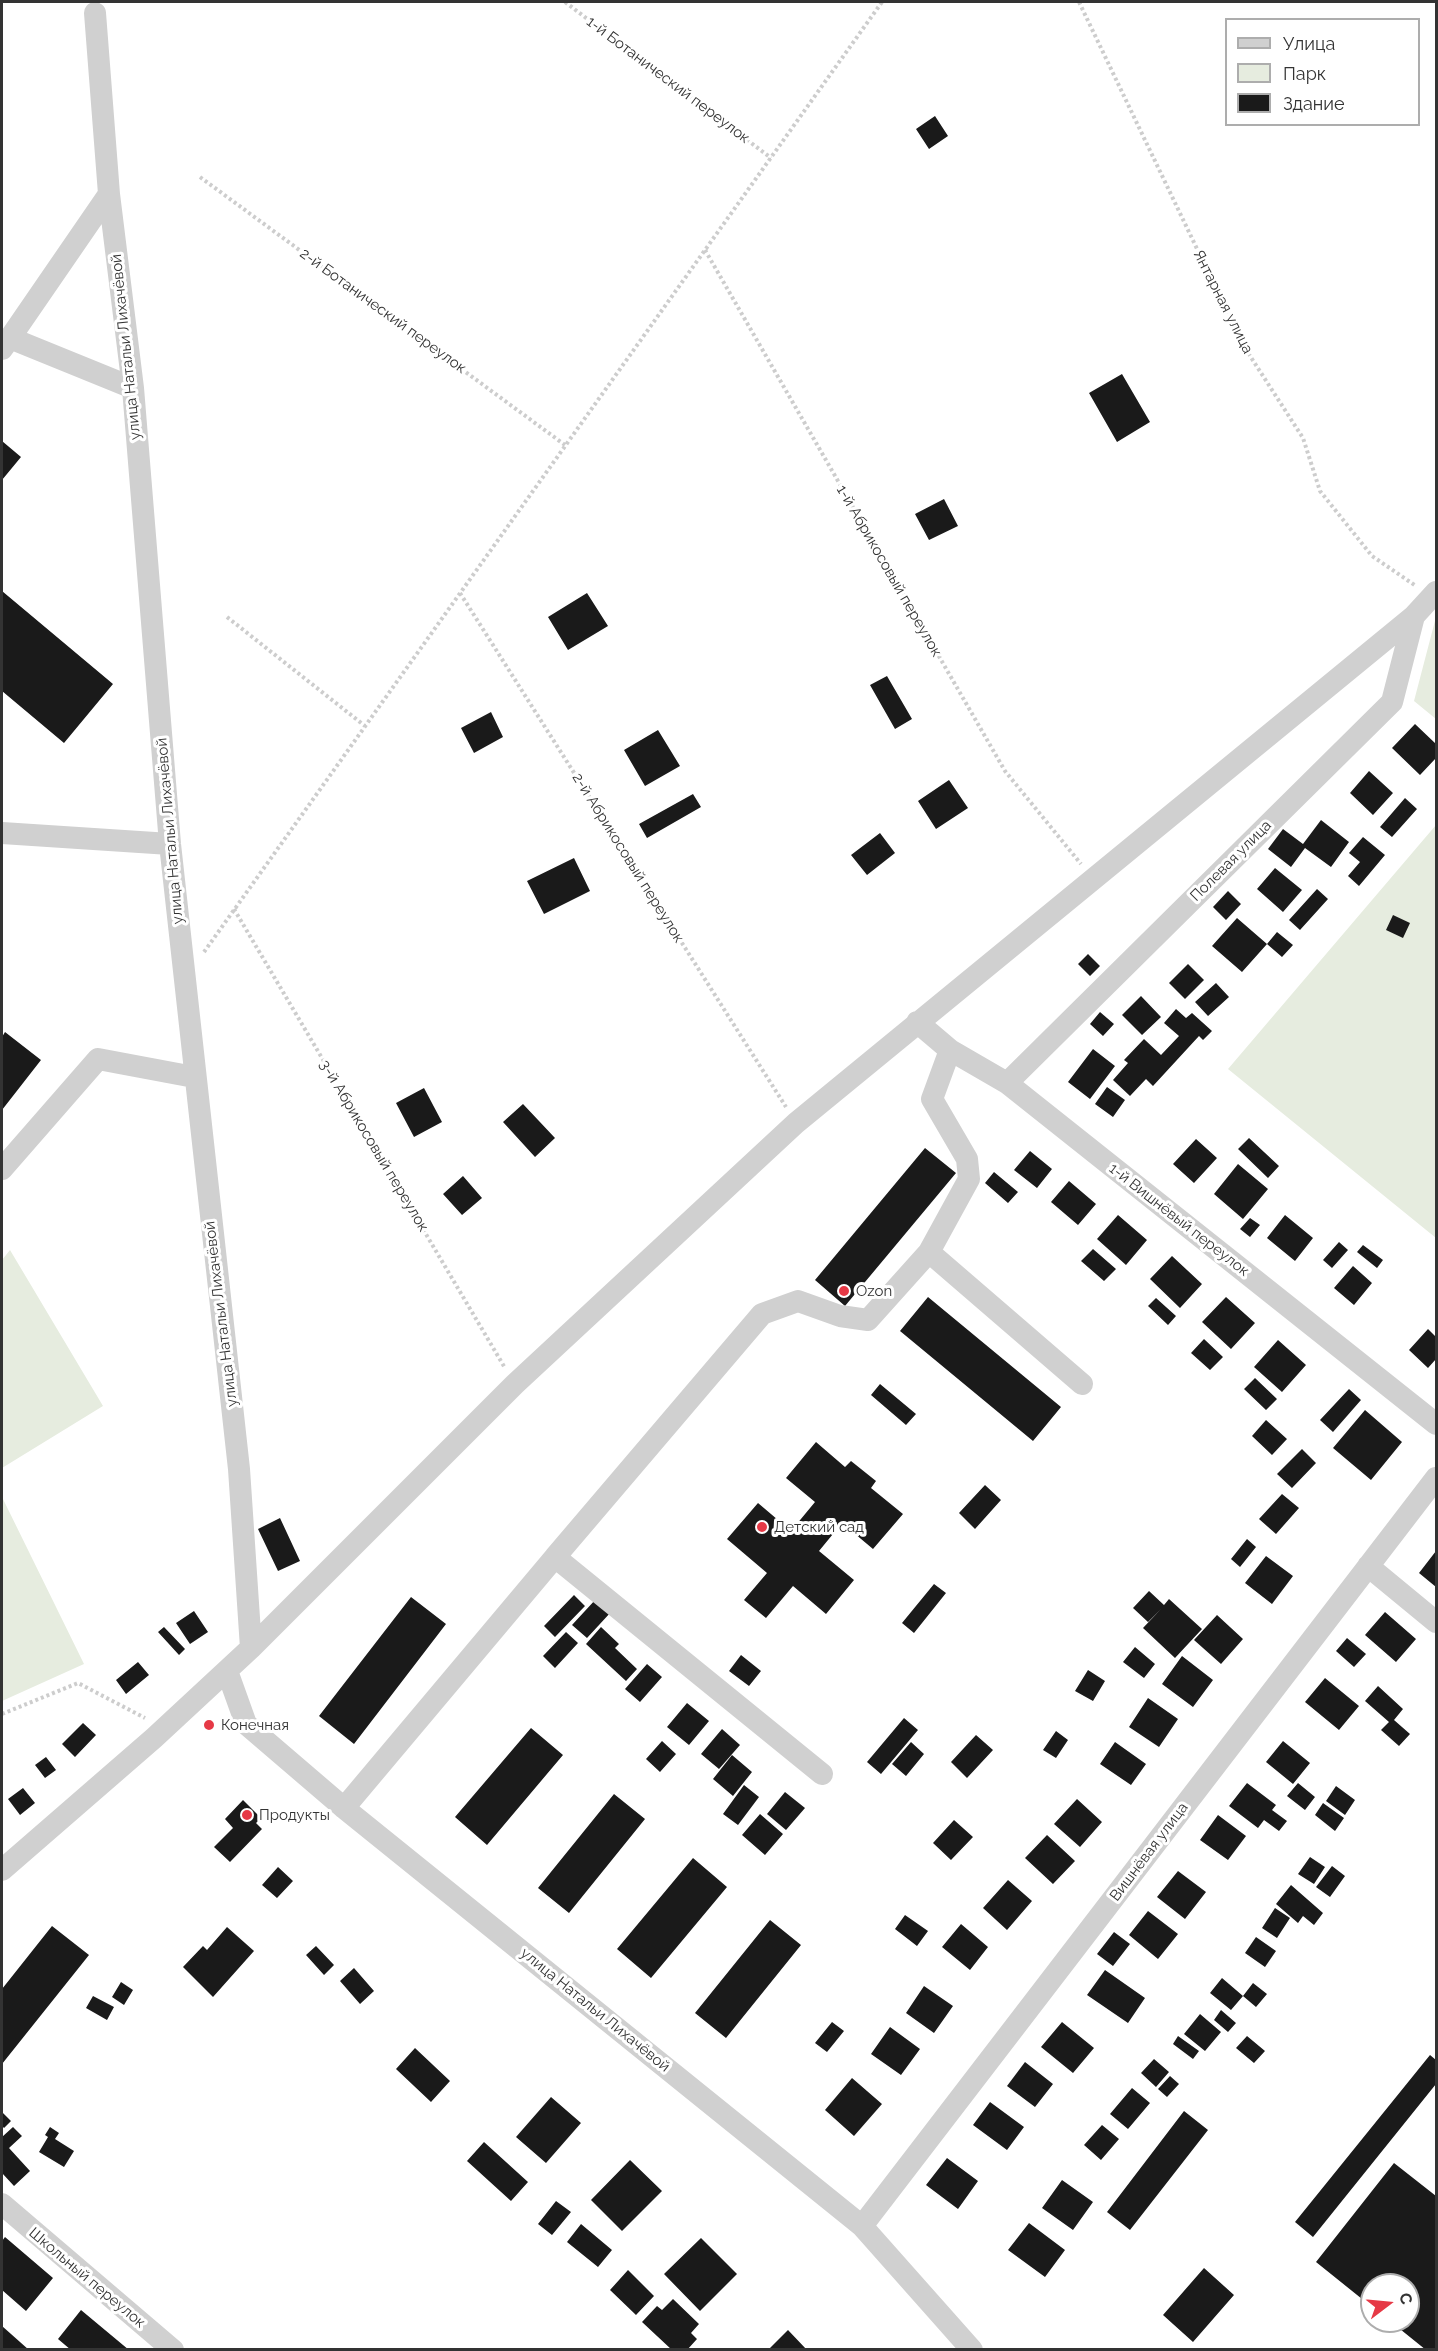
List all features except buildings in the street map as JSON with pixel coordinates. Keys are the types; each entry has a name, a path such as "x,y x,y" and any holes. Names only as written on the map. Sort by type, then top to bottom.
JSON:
{"street":[{"name":"улица Натальи Лихачёвой","path":"94,13 109,194 133,388 170,844 239,1469 251,1648"},
{"path":"109,194 6,343 133,388"},
{"path":"2,1870 227,1671 515,1384 796,1123 1414,616 1434,595"},
{"name":"Полевая улица","path":"1007,1083 1392,702 1414,616"},
{"path":"2,833 170,844"},
{"name":"1-й Вишнёвый переулок","path":"917,1022 950,1050 1007,1083 1437,1424"},
{"path":"344,1808 762,1314 798,1301 840,1316 868,1320 929,1252 969,1179 967,1159 932,1099 950,1050"},
{"path":"2,1169 98,1059 194,1077"},
{"path":"929,1252 1082,1384"},
{"name":"Вишнёвая улица","path":"862,2226 1437,1478"},
{"path":"555,1557 822,1774"},
{"path":"1368,1566 1437,1622"},
{"name":"улица Натальи Лихачёвой","path":"227,1671 246,1724 344,1808 862,2226 972,2349"},
{"name":"Школьный переулок","path":"2,2204 173,2349"}],"path":[{"name":"1-й Ботанический переулок","path":"565,2 771,158"},
{"path":"184,979 882,2"},
{"name":"Янтарная улица","path":"1079,2 1243,345 1303,438 1320,491 1372,556 1434,595"},
{"name":"2-й Ботанический переулок","path":"200,177 565,445"},
{"name":"1-й Абрикосовый переулок","path":"705,250 1005,771 1093,879"},
{"name":"2-й Абрикосовый переулок","path":"460,593 796,1123"},
{"path":"227,618 365,726"},
{"name":"3-й Абрикосовый переулок","path":"234,909 515,1384"},
{"path":"2,1714 78,1683 164,1728"}],"green space":[{"path":"1436,617 1436,719 1414,701"},
{"path":"1436,825 1436,1238 1228,1069"},
{"path":"10,1250 103,1406 2,1468 2,1260"},
{"path":"2,1497 84,1664 2,1701"}],"place":[{"name":"Ozon","path":"844,1291"},
{"name":"Детский сад","path":"762,1527"},
{"name":"Конечная","path":"209,1725"},
{"name":"Продукты","path":"247,1815"}]}
